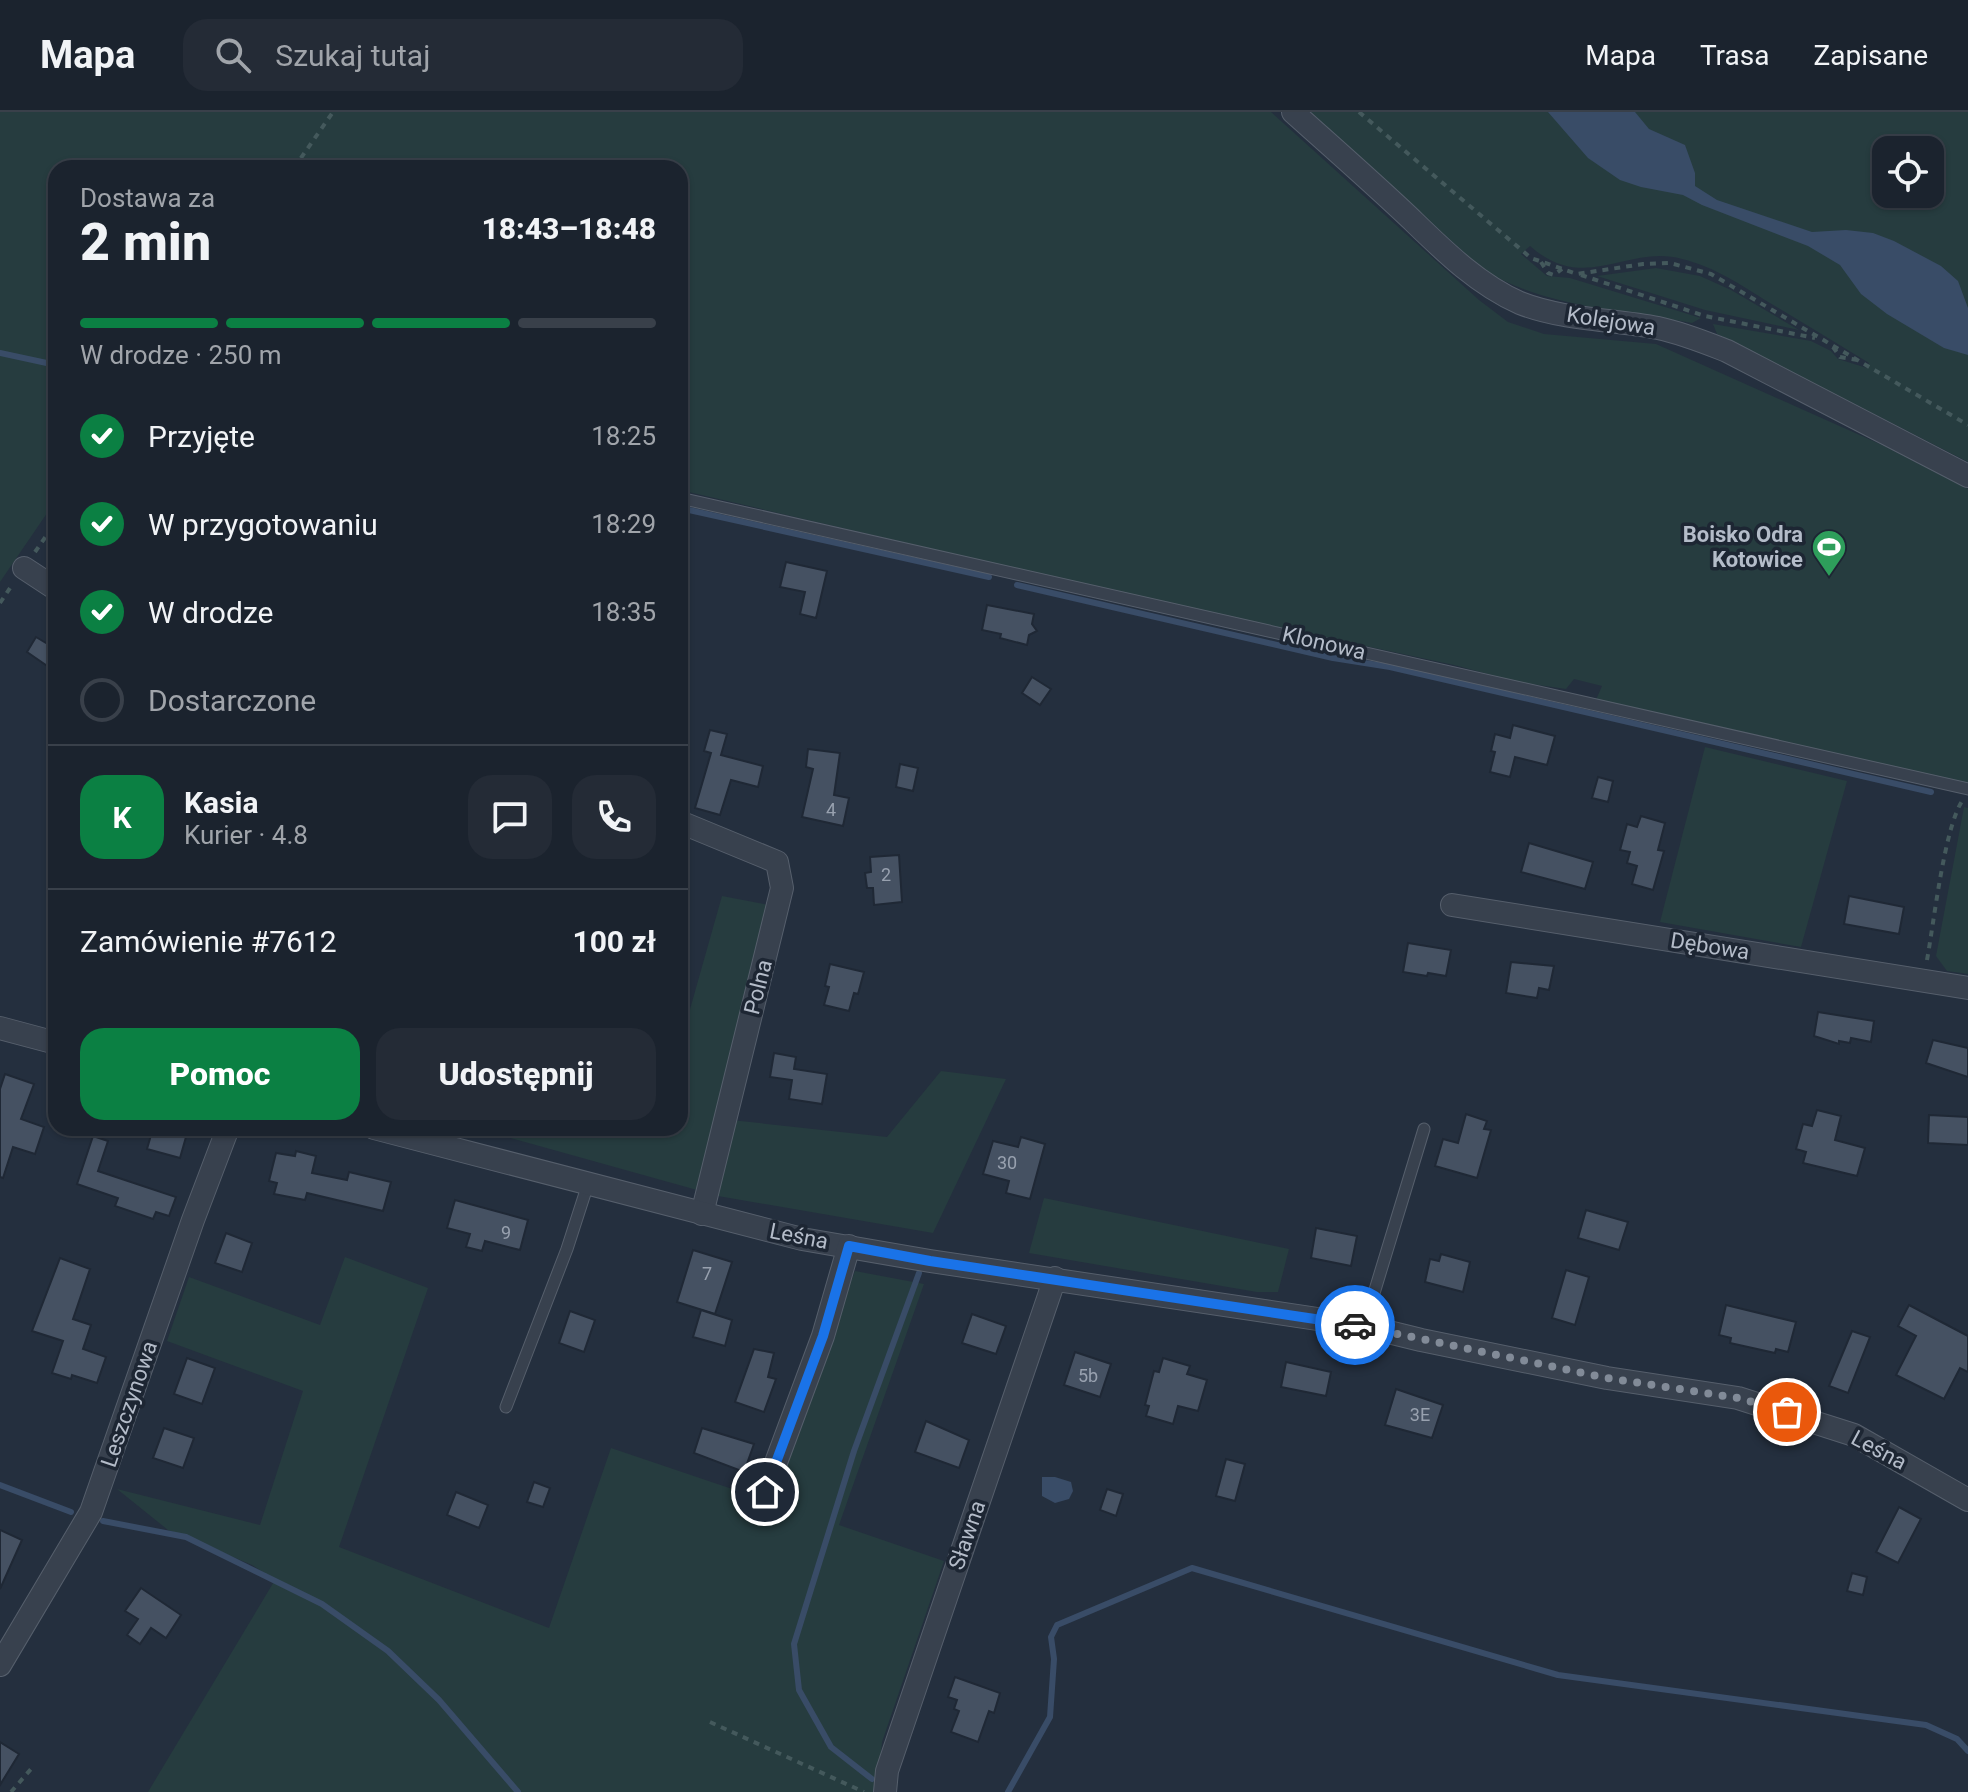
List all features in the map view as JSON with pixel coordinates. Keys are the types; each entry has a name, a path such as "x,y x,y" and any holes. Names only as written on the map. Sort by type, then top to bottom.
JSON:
{"street":[{"name":"Kolejowa","path":"1293,112 1439,247 1507,296 1523,304 1557,312 1659,328 1727,351 1968,476"},
{"path":"24,568 48,584"},
{"name":"Polna","path":"688,825 777,862 782,888 702,1214"},
{"name":"Dębowa","path":"1452,905 1968,988"},
{"path":"0,1028 48,1041"},
{"name":"Leszczynowa","path":"0,1665 91,1512 225,1136"},
{"name":"Leśna","path":"405,1136 802,1239 1364,1326 1607,1378 1738,1398 1854,1435 1968,1500"},
{"path":"765,1492 823,1336 849,1246"},
{"name":"Sławna","path":"885,1792 887,1771 1055,1278"}],"lane":[{"name":"Klonowa","path":"688,500 1968,791"},
{"path":"1364,1326 1424,1129"},
{"path":"506,1407 567,1249 588,1184"}],"path":[{"path":"300,160 333,112"},
{"path":"1359,112 1531,258 1705,316 1821,339"},
{"path":"1577,274 1670,263 1711,274 1968,425"},
{"path":"24,568 48,534"},
{"path":"1923,980 1953,823 1968,791"},
{"path":"710,1722 864,1792"},
{"path":"11,1792 31,1769"}],"green space":[{"path":"0,112 1271,112 1479,300 1508,322 1544,334 1656,344 1882,445 1968,489 1968,789 1595,702 1602,686 1574,679 1566,689 1518,682 688,492 688,160 48,160 48,512 0,582"},
{"path":"1310,112 1968,112 1968,462 1717,334 1713,324 1811,341 1831,351 1838,359 1867,368 1869,363 1738,283 1706,267 1662,256 1588,268 1569,267 1550,260 1530,246 1521,254 1547,276 1570,278 1701,318 1692,323 1556,299 1505,281 1482,269"},
{"path":"1656,268 1700,276 1731,290 1799,330 1705,310 1597,276"},
{"path":"1705,747 1847,781 1801,947 1660,922"},
{"path":"1964,807 1968,808 1968,974 1947,971 1936,956"},
{"path":"722,896 769,905 697,1190 503,1136 688,1136 688,1016"},
{"path":"941,1071 1006,1079 933,1233 718,1196 731,1120 887,1137"},
{"path":"1044,1198 1289,1249 1278,1292 1257,1292 1029,1253"},
{"path":"345,1257 428,1288 339,1547 549,1628 611,1448 768,1501 855,1271 924,1284 839,1525 944,1561 882,1742 877,1792 148,1792 275,1580 252,1565 168,1530 117,1489 260,1525 303,1391 167,1341 189,1277 320,1325"}],"water":[{"path":"1548,112 1635,112 1649,129 1685,145 1695,173 1695,186 1717,200 1812,232 1846,230 1873,233 1941,266 1958,281 1968,308 1968,355 1944,348 1887,314 1861,294 1840,265 1808,246 1683,195 1620,180 1588,158"},
{"path":"1042,1477 1071,1482 1073,1491 1069,1499 1055,1503 1042,1496"}],"building":[{"path":"786,562 827,571 816,618 800,614 805,592 780,587"},
{"path":"987,605 1034,614 1032,624 1037,631 1029,635 1027,645 982,630"},
{"path":"36,637 46,643 48,640 48,666 27,652"},
{"path":"1032,677 1051,689 1040,705 1022,693"},
{"path":"1513,725 1555,736 1547,765 1515,757 1510,777 1490,772 1495,734 1510,738"},
{"path":"710,730 727,734 721,755 763,766 758,787 731,780 720,815 695,808 711,753 704,751"},
{"path":"808,749 840,753 834,795 849,798 843,826 802,817 813,769 806,767"},
{"path":"900,764 918,768 913,791 896,787"},
{"path":"1598,777 1613,781 1608,802 1592,798"},
{"path":"1641,816 1665,823 1658,850 1664,851 1653,890 1632,884 1637,866 1627,863 1630,852 1620,850 1627,824 1637,827"},
{"path":"1529,843 1593,862 1585,889 1521,872"},
{"path":"899,855 902,902 874,905 873,888 867,888 865,873 871,872 870,857"},
{"path":"1849,896 1904,907 1899,934 1844,924"},
{"path":"1408,943 1451,950 1446,976 1403,972"},
{"path":"1511,962 1554,966 1549,990 1539,988 1537,998 1506,993"},
{"path":"830,964 864,972 849,1011 824,1005"},
{"path":"1818,1012 1874,1021 1871,1042 1851,1038 1850,1043 1839,1041 1839,1044 1814,1036"},
{"path":"1933,1040 1968,1048 1968,1077 1926,1063"},
{"path":"774,1053 796,1057 794,1069 827,1074 822,1104 789,1099 792,1080 770,1077"},
{"path":"5,1074 34,1084 21,1119 44,1127 35,1154 13,1147 3,1178 0,1177 0,1089"},
{"path":"1817,1110 1841,1116 1835,1140 1865,1148 1857,1176 1803,1163 1806,1152 1796,1149 1803,1124 1812,1126"},
{"path":"1466,1114 1487,1121 1484,1129 1491,1130 1477,1178 1435,1166 1443,1139 1458,1143"},
{"path":"1929,1115 1968,1117 1968,1145 1928,1143"},
{"path":"93,1136 108,1141 98,1171 176,1197 169,1216 156,1212 153,1219 115,1206 118,1198 77,1184"},
{"path":"151,1136 186,1136 180,1158 147,1149"},
{"path":"1021,1137 1045,1144 1030,1199 1006,1193 1009,1181 983,1174 993,1141 1018,1147"},
{"path":"296,1151 316,1156 312,1173 347,1180 349,1172 391,1182 383,1211 307,1193 305,1200 274,1194 277,1183 269,1181 276,1153 295,1156"},
{"path":"455,1200 528,1220 520,1250 485,1241 482,1251 466,1247 470,1234 447,1228"},
{"path":"1586,1210 1628,1222 1619,1250 1578,1238"},
{"path":"1316,1228 1357,1236 1351,1266 1311,1258"},
{"path":"226,1233 252,1243 242,1272 215,1263"},
{"path":"693,1250 732,1262 715,1314 677,1302"},
{"path":"1441,1254 1470,1262 1463,1292 1425,1282 1430,1259 1439,1261"},
{"path":"60,1258 90,1269 73,1319 91,1325 83,1349 106,1357 97,1383 52,1373 63,1341 32,1331"},
{"path":"1566,1270 1589,1277 1575,1325 1552,1318"},
{"path":"1726,1305 1796,1322 1788,1352 1776,1349 1775,1353 1730,1343 1731,1338 1719,1335"},
{"path":"1909,1305 1968,1336 1968,1372 1960,1368 1944,1399 1896,1375 1916,1336 1898,1326"},
{"path":"701,1310 732,1320 725,1346 693,1337"},
{"path":"570,1311 595,1320 584,1352 559,1343"},
{"path":"972,1314 1006,1326 996,1354 962,1343"},
{"path":"1852,1331 1870,1337 1848,1393 1829,1386"},
{"path":"754,1349 774,1353 768,1377 776,1379 764,1412 735,1402"},
{"path":"1075,1352 1111,1364 1100,1397 1064,1385"},
{"path":"187,1358 215,1368 202,1404 174,1394"},
{"path":"1163,1358 1190,1366 1187,1374 1207,1380 1198,1411 1178,1406 1173,1424 1146,1416 1149,1406 1145,1405 1154,1371 1159,1372"},
{"path":"1286,1362 1331,1372 1326,1396 1281,1387"},
{"path":"1396,1389 1443,1405 1432,1438 1385,1425"},
{"path":"926,1421 969,1440 959,1468 915,1452"},
{"path":"164,1428 194,1438 183,1468 153,1458"},
{"path":"702,1428 754,1444 744,1472 694,1453"},
{"path":"1226,1459 1245,1464 1235,1501 1216,1496"},
{"path":"534,1482 550,1488 543,1507 527,1502"},
{"path":"1107,1489 1123,1494 1116,1516 1100,1510"},
{"path":"456,1492 488,1505 479,1528 447,1515"},
{"path":"1899,1507 1921,1519 1898,1563 1876,1552"},
{"path":"0,1530 22,1540 0,1589"},
{"path":"1852,1573 1867,1577 1863,1595 1847,1591"},
{"path":"141,1588 181,1615 166,1638 151,1628 140,1644 127,1635 138,1619 125,1611"},
{"path":"955,1677 1000,1693 994,1713 989,1711 978,1742 951,1732 959,1711 954,1709 957,1700 948,1697"},
{"path":"0,1742 19,1754 0,1785"}],"waterway":[{"path":"0,353 48,363"},
{"path":"688,510 989,577"},
{"path":"1017,585 1333,658 1390,667 1931,792"},
{"path":"872,1779 831,1747 799,1690 794,1644 854,1451 919,1273"},
{"path":"0,1485 71,1512"},
{"path":"103,1521 186,1537 322,1604 388,1651 439,1700 518,1792"},
{"path":"1008,1792 1050,1717 1054,1659 1051,1637 1057,1625 1192,1568 1558,1675 1926,1725 1957,1739 1968,1751"}],"way so far":[{"path":"1355,1325 1607,1378 1738,1398 1787,1412"}],"place":[{"name":"Boisko Odra Kotowice","path":"1829,578"}],"route":[{"path":"765,1492 823,1336 849,1246 1355,1325"}]}
